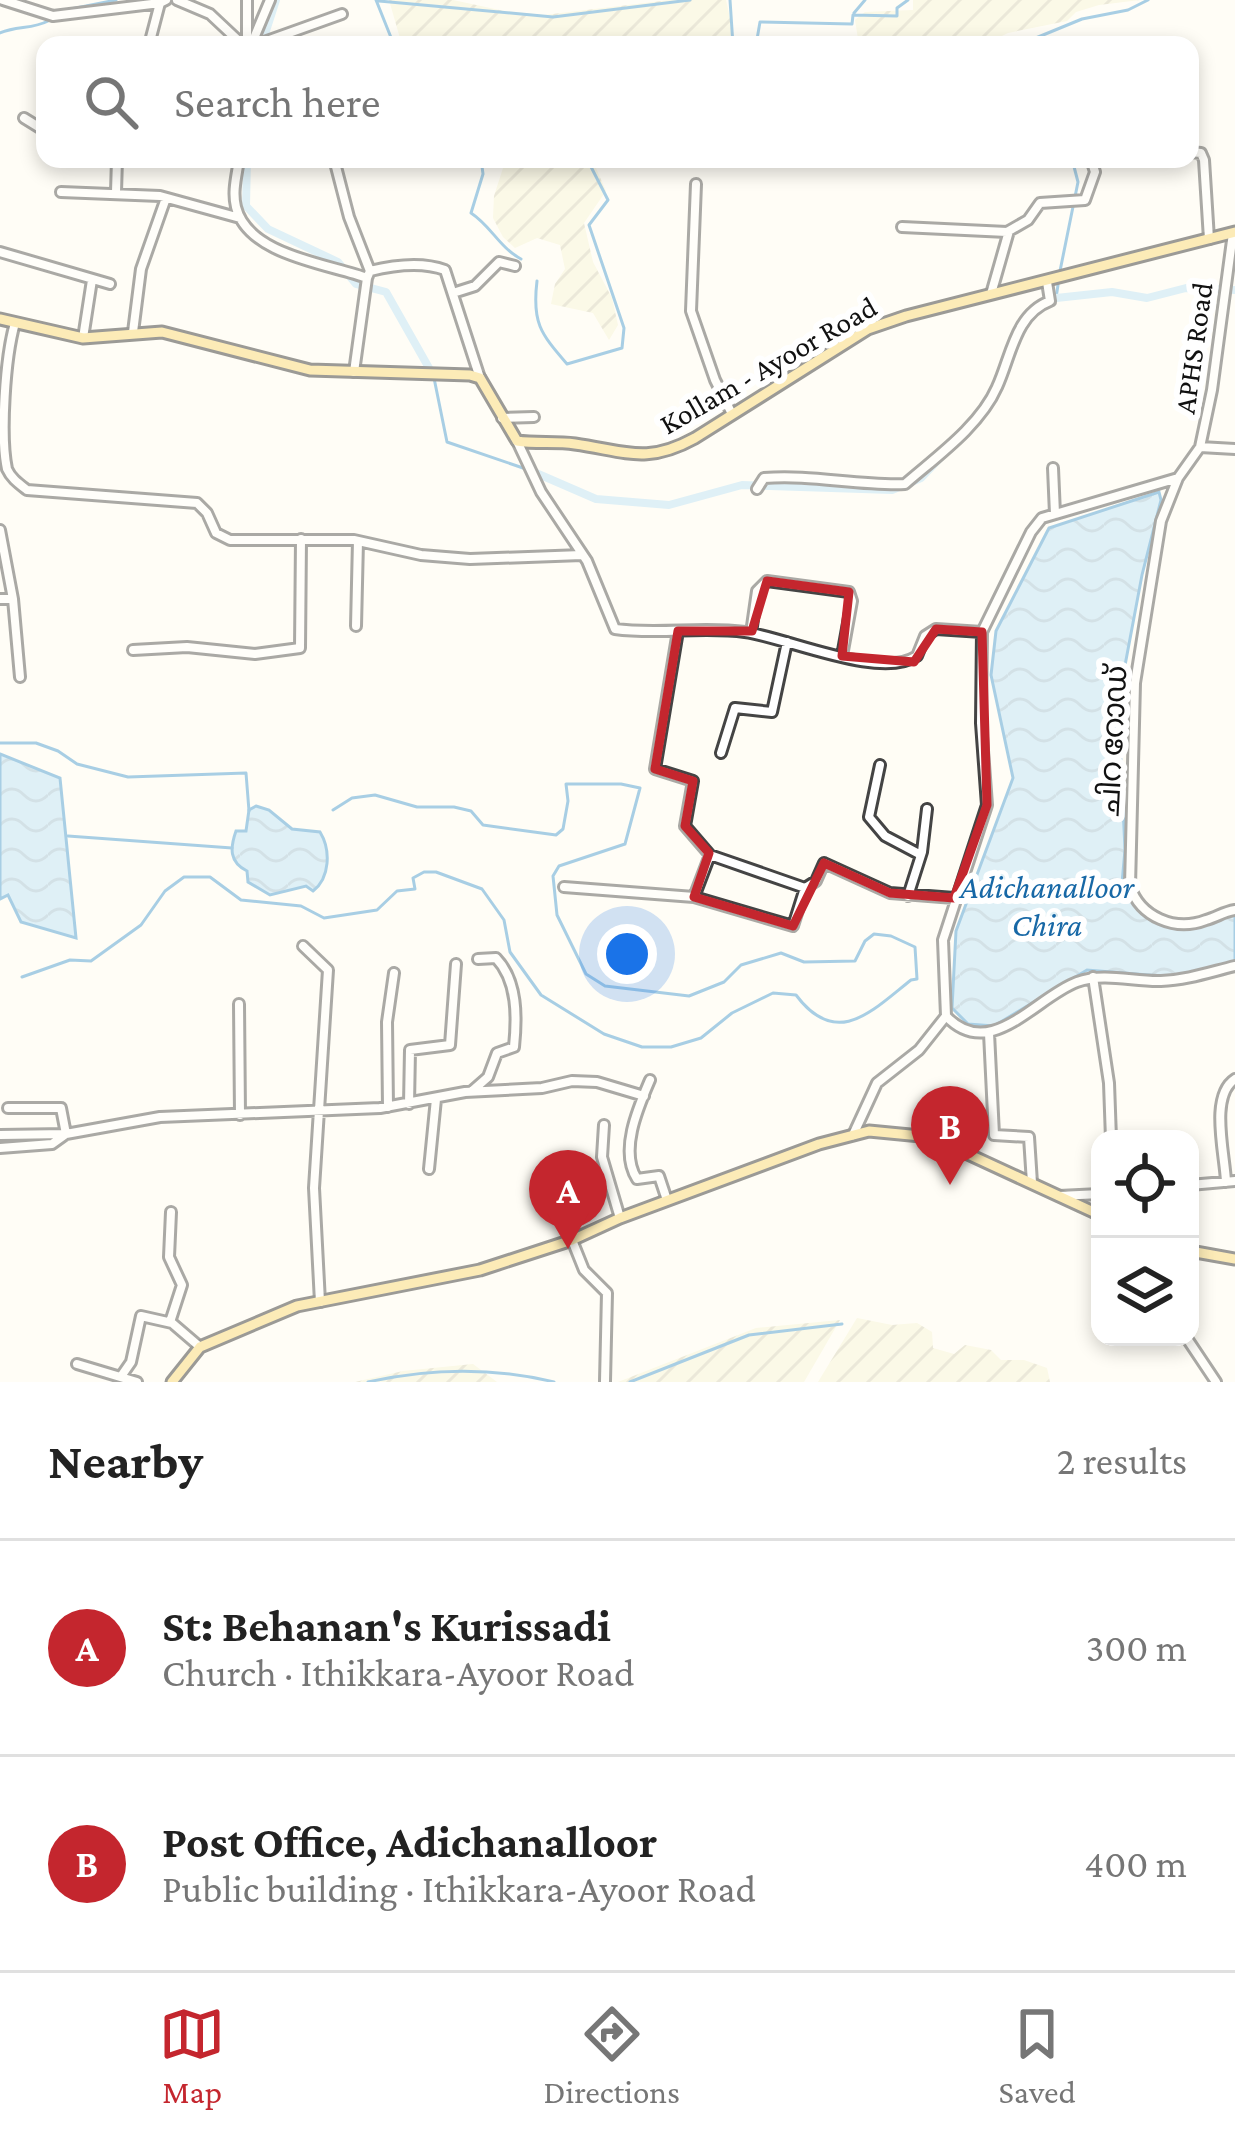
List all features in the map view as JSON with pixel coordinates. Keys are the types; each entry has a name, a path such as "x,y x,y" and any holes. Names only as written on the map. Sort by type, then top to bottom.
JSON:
{"main road":[{"name":"Kollam - Ayoor Road","path":"517,441 568,442 626,455 659,454 732,415 868,329 1234,232"},
{"path":"0,319 83,338 162,332 310,370 480,378 517,441"},
{"path":"172,1382 200,1347 298,1306 480,1270 869,1131 931,1137 1091,1211"},
{"path":"1199,1253 1235,1259"}],"street":[{"path":"3,0 52,16 163,2 151,36"},
{"path":"177,0 243,36"},
{"path":"247,0 252,36"},
{"path":"256,36 270,0"},
{"path":"274,36 342,14"},
{"path":"24,118 36,125"},
{"path":"1199,153 1204,160 1209,239"},
{"path":"116,193 117,168"},
{"path":"238,168 235,201 241,219"},
{"path":"337,168 368,275 353,374"},
{"path":"902,226 994,234 1009,231 1028,220 1040,203 1082,203 1094,180 1092,168"},
{"path":"696,184 691,311 732,415"},
{"path":"61,191 166,198 241,219 303,262 348,274 368,275 394,266 435,266 448,274 457,317 480,378"},
{"path":"133,332 141,269 166,198"},
{"path":"991,296 1009,231"},
{"name":"APHS Road","path":"1178,478 1200,447 1234,232"},
{"path":"0,252 110,284"},
{"path":"453,293 475,286 499,262 515,266"},
{"path":"83,338 92,280"},
{"path":"757,489 764,478 781,476 905,484 986,405 1024,319 1036,306 1050,301 1047,282"},
{"path":"15,323 7,359 1,449 3,465 27,490 202,505 216,533 230,540 358,541 454,558 582,555"},
{"path":"501,418 535,417"},
{"path":"517,441 541,491 582,555 611,626 752,633 842,656 907,662 917,656 925,636 936,629 982,632"},
{"path":"1200,447 1235,448"},
{"path":"1053,468 1054,514"},
{"path":"853,1135 877,1083 919,1050 946,1016 944,940 987,806 981,723 982,632 1036,524 1054,514 1178,478"},
{"name":"ചിറ റോഡ്","path":"1178,478 1161,520 1135,683 1130,886 1136,900 1160,921 1200,922 1235,910"},
{"path":"0,530 20,677"},
{"path":"133,650 187,647 255,654 300,648 301,539"},
{"path":"356,626 358,541"},
{"path":"752,633 757,591 767,581 849,592 852,601 842,656"},
{"path":"0,599 13,599"},
{"path":"678,631 655,770 693,782 685,826 710,855 805,888"},
{"path":"721,753 737,707 772,712 788,642"},
{"path":"880,765 869,817 885,836 921,855"},
{"path":"908,896 921,855 927,808"},
{"path":"694,897 710,855"},
{"path":"563,887 694,897 794,926 805,888 816,880 824,862 890,893 954,898"},
{"path":"303,946 328,970 314,1187 320,1302"},
{"path":"471,1091 488,1077 496,1053 514,1047 517,1013 505,967 496,958 478,959"},
{"path":"409,1104 410,1050 450,1045 456,964"},
{"path":"946,1016 964,1029 989,1032 1007,1026 1071,984 1093,977 1179,980 1235,966"},
{"path":"388,1107 387,1022 394,973"},
{"path":"1093,977 1111,1130"},
{"path":"239,1004 240,1114"},
{"path":"989,1032 994,1135 1029,1137 1032,1184"},
{"path":"1199,1184 1230,1181 1221,1100 1227,1084 1235,1079"},
{"path":"650,1080 632,1129 632,1173 637,1179 659,1176 667,1200"},
{"path":"0,1135 66,1134 144,1118 388,1107 471,1091 542,1088 572,1081 597,1082 644,1096"},
{"path":"429,1168 436,1099"},
{"path":"8,1108 61,1108 66,1134"},
{"path":"604,1125 602,1157 620,1218"},
{"path":"0,1148 52,1144 66,1134"},
{"path":"1058,1196 1091,1194"},
{"path":"170,1322 182,1289 167,1245 171,1212"},
{"path":"572,1240 584,1270 607,1293 604,1382"},
{"path":"122,1375 131,1362 141,1316 170,1322 200,1347"},
{"path":"1192,1346 1216,1382"},
{"path":"77,1364 137,1382"}],"highlighted area":[{"path":"767,581 849,592 842,656 914,662 936,629 982,632 987,805 954,898 890,893 824,863 793,926 694,897 709,853 685,826 693,781 655,769 678,631 752,631"}],"shaded area":[{"path":"389,0 453,0 544,15 670,0 726,0 734,36 399,36"},
{"path":"913,0 1140,0 1099,5 1076,12 1067,21 1002,36 858,36 855,20 865,12 913,10"},
{"path":"503,168 596,168 606,191 584,223 593,262 612,298 618,325 609,340 593,313 551,304 555,284 565,269 560,245 537,238 515,248 493,218"},
{"path":"857,1318 892,1325 917,1323 932,1332 933,1348 954,1354 965,1345 991,1350 1001,1360 1024,1360 1047,1368 1050,1382 818,1382"},
{"path":"840,1320 804,1382 618,1382 756,1328"},
{"path":"473,1364 497,1382 355,1382 403,1371"}],"water":[{"name":"Adichanalloor Chira","path":"1159,492 1123,676 1122,883 1128,898 1167,925 1235,913 1235,962 1173,977 1087,970 994,1026 968,1024 952,1008 956,931 1013,778 991,675 996,631 1049,528"},
{"path":"0,754 60,778 76,938 21,922 8,895 0,899"},
{"path":"256,806 269,810 292,829 320,832 327,863 313,891 306,886 270,895 248,882 247,871 232,854 233,843 236,831 246,831 249,810"}],"waterway":[{"path":"66,10 116,0"},
{"path":"264,36 276,0"},
{"path":"376,0 390,36"},
{"path":"379,1 553,17 690,0"},
{"path":"730,0 732,36"},
{"path":"854,13 865,0"},
{"path":"758,36 760,22 852,24 853,15 897,16 897,8 908,0"},
{"path":"1041,36 1148,0"},
{"path":"0,33 48,21"},
{"path":"247,168 246,206 268,229 338,262 356,284 386,292 429,368"},
{"path":"482,168 471,213 521,259"},
{"path":"537,281 540,326 567,364 622,348 624,328 589,225 608,200 592,168"},
{"path":"1060,271 1078,182 1074,168"},
{"path":"1056,298 1058,285"},
{"path":"1047,299 1112,292 1147,298 1186,288 1235,290"},
{"path":"1007,369 1020,333"},
{"path":"434,378 447,442 526,469"},
{"path":"536,473 596,499 669,505 742,485 892,490 921,478 941,457"},
{"path":"0,743 36,743 77,764 128,777 246,773 249,811"},
{"path":"22,977 70,960 91,961 141,925 165,891 184,877 210,877 241,900 301,906 324,918 377,910 397,891 415,889 413,878 436,872 482,889 504,920 510,952 541,995 604,1034 642,1047 671,1047 701,1038 732,1013 773,993 796,995 826,1020 855,1019 917,979 915,947 874,934 855,961 804,962 781,953 741,965 724,982 689,996 605,986 586,974 557,915 553,876 559,866 625,844 640,788 566,784 563,829 556,835 483,825 471,811 417,807 375,795 352,798 333,810"},
{"path":"68,836 232,848"},
{"path":"630,1382 749,1335 842,1324"},
{"path":"368,1382 461,1371 554,1382"}],"place":[{"name":"Post Office, Adichanalloor","path":"950,1185"},
{"name":"St: Behanan's Kurissadi","path":"568,1249"}]}
